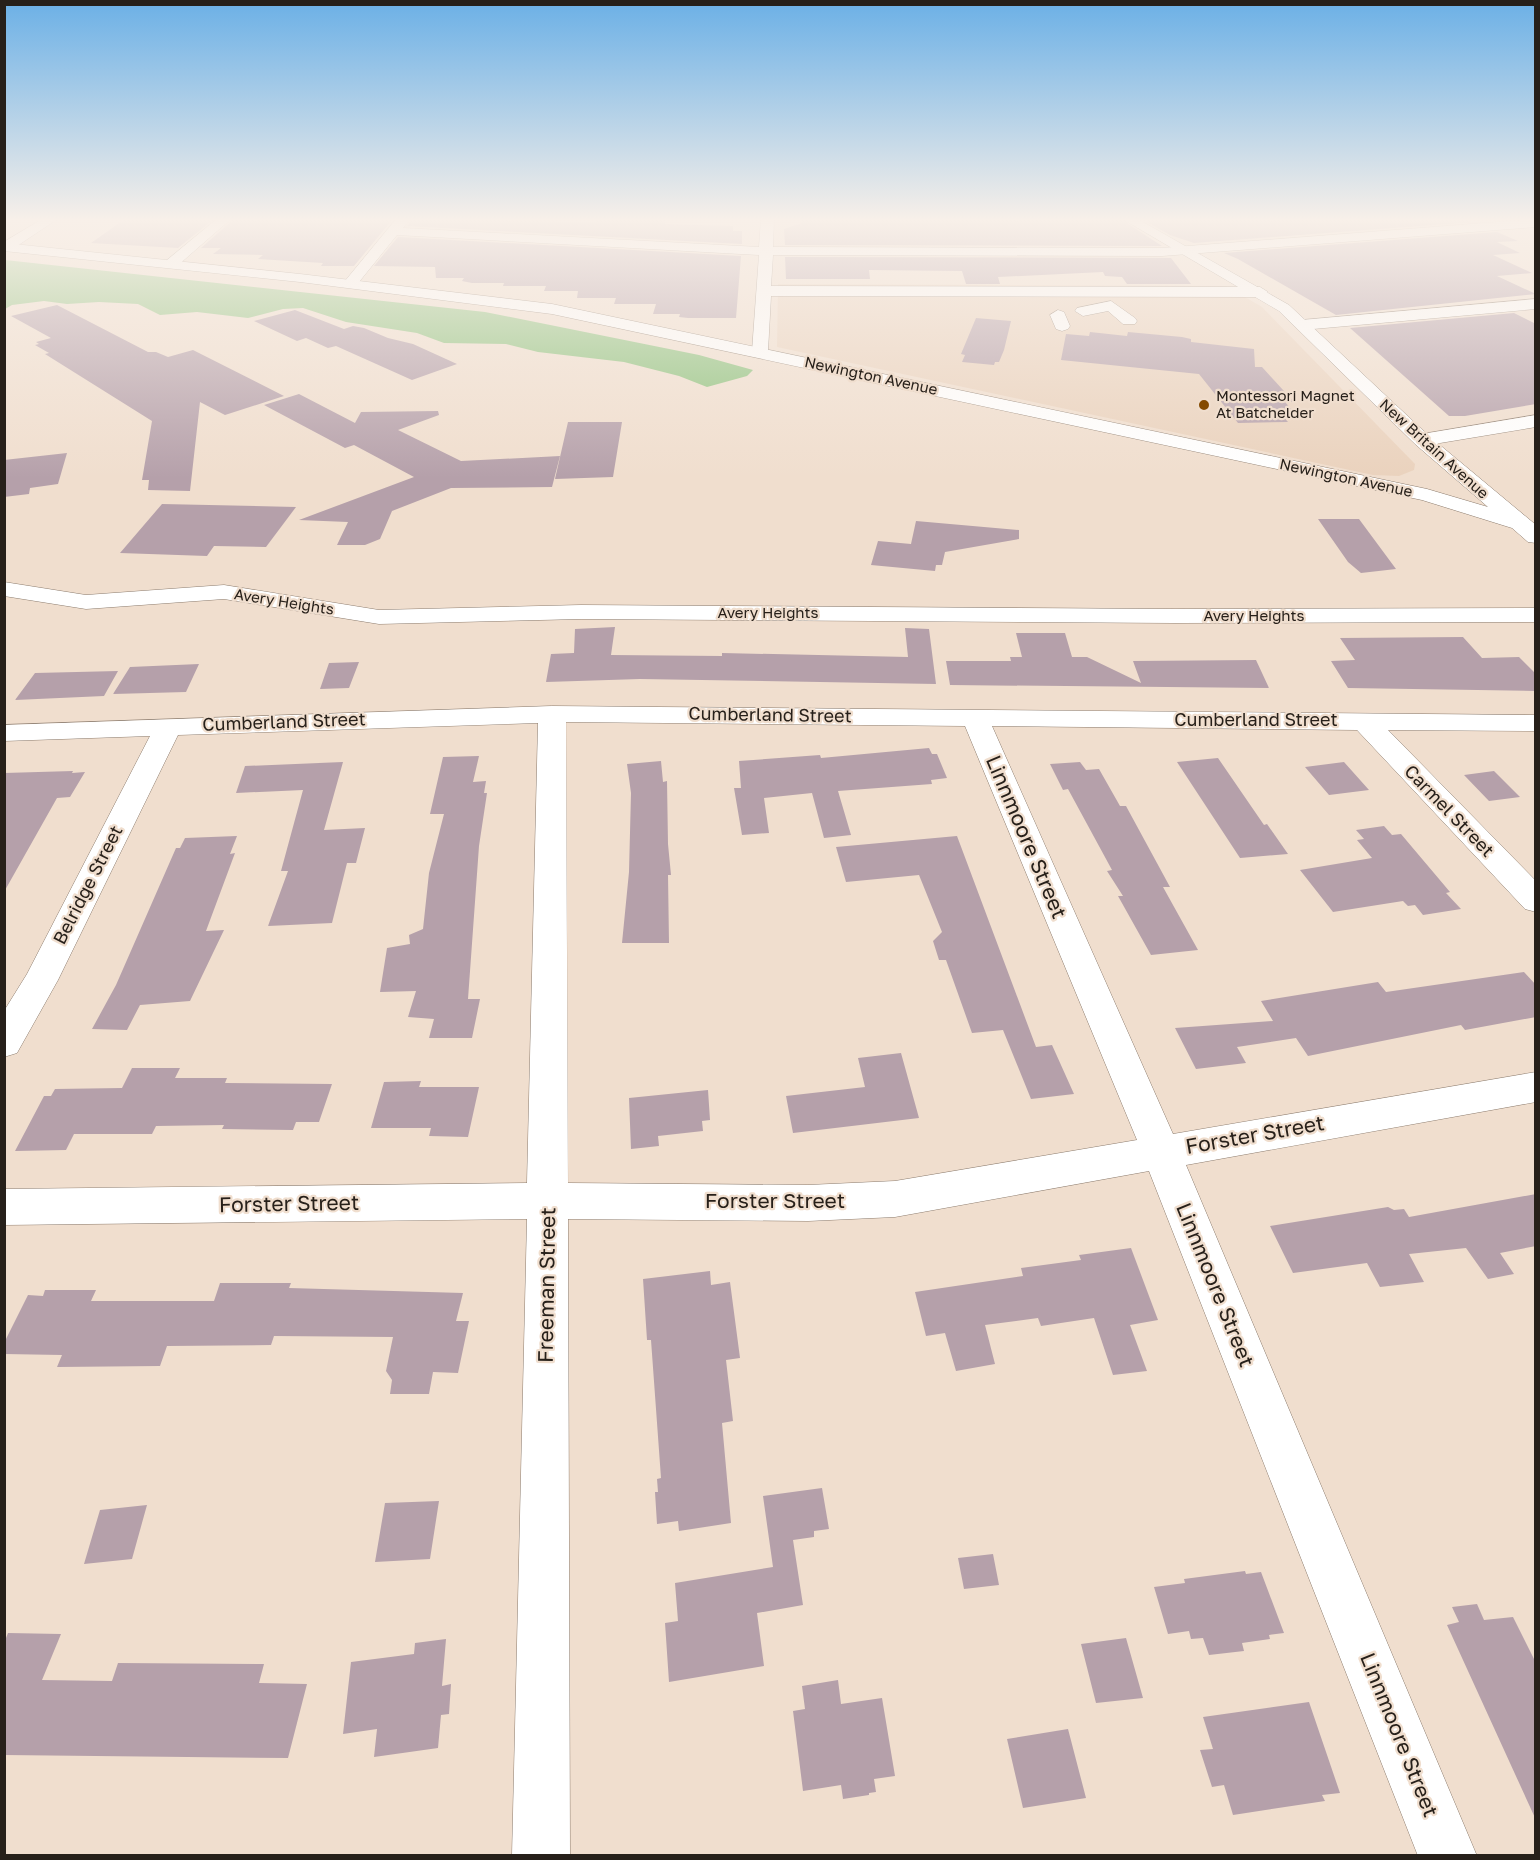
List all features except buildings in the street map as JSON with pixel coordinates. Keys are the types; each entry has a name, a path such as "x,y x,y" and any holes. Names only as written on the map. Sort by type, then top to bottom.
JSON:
{"street":[{"name":"Newington Avenue","path":"518,305 552,309 760,351 1427,495 1525,522"},
{"path":"760,351 763,305"},
{"name":"New Britain Avenue","path":"1279,305 1422,440 1525,522 1536,537"},
{"path":"1302,325 1527,305"},
{"path":"1054,318 1111,306 1129,321"},
{"path":"1422,440 1536,421"},
{"path":"1525,522 1536,530"},
{"name":"Avery Heights","path":"4,590 86,602 224,592 379,617 581,612 1164,616 1536,615"},
{"name":"Cumberland Street","path":"4,733 552,714 1536,723"},
{"name":"Freeman Street","path":"541,1856 552,714"},
{"name":"Linnmoore Street","path":"975,718 1161,1151 1448,1856"},
{"name":"Carmel Street","path":"1363,720 1536,901"},
{"name":"Belridge Street","path":"4,1043 41,980 169,726"},
{"name":"Forster Street","path":"4,1207 548,1201 808,1203 896,1199 1536,1087"}],"shaded area":[{"name":"Montessori Magnet At Batchelder","path":"778,305 1258,305 1415,464 1414,470 1399,476 1373,475 777,347"}],"green space":[{"path":"140,305 419,305 485,312 699,355 753,370 747,376 707,387 679,376 624,362 538,352 506,344 444,343 417,333 346,322 303,308 283,309 248,318 197,312 160,315"}],"place":[{"name":"Montessori Magnet At Batchelder","path":"1204,405"}]}
